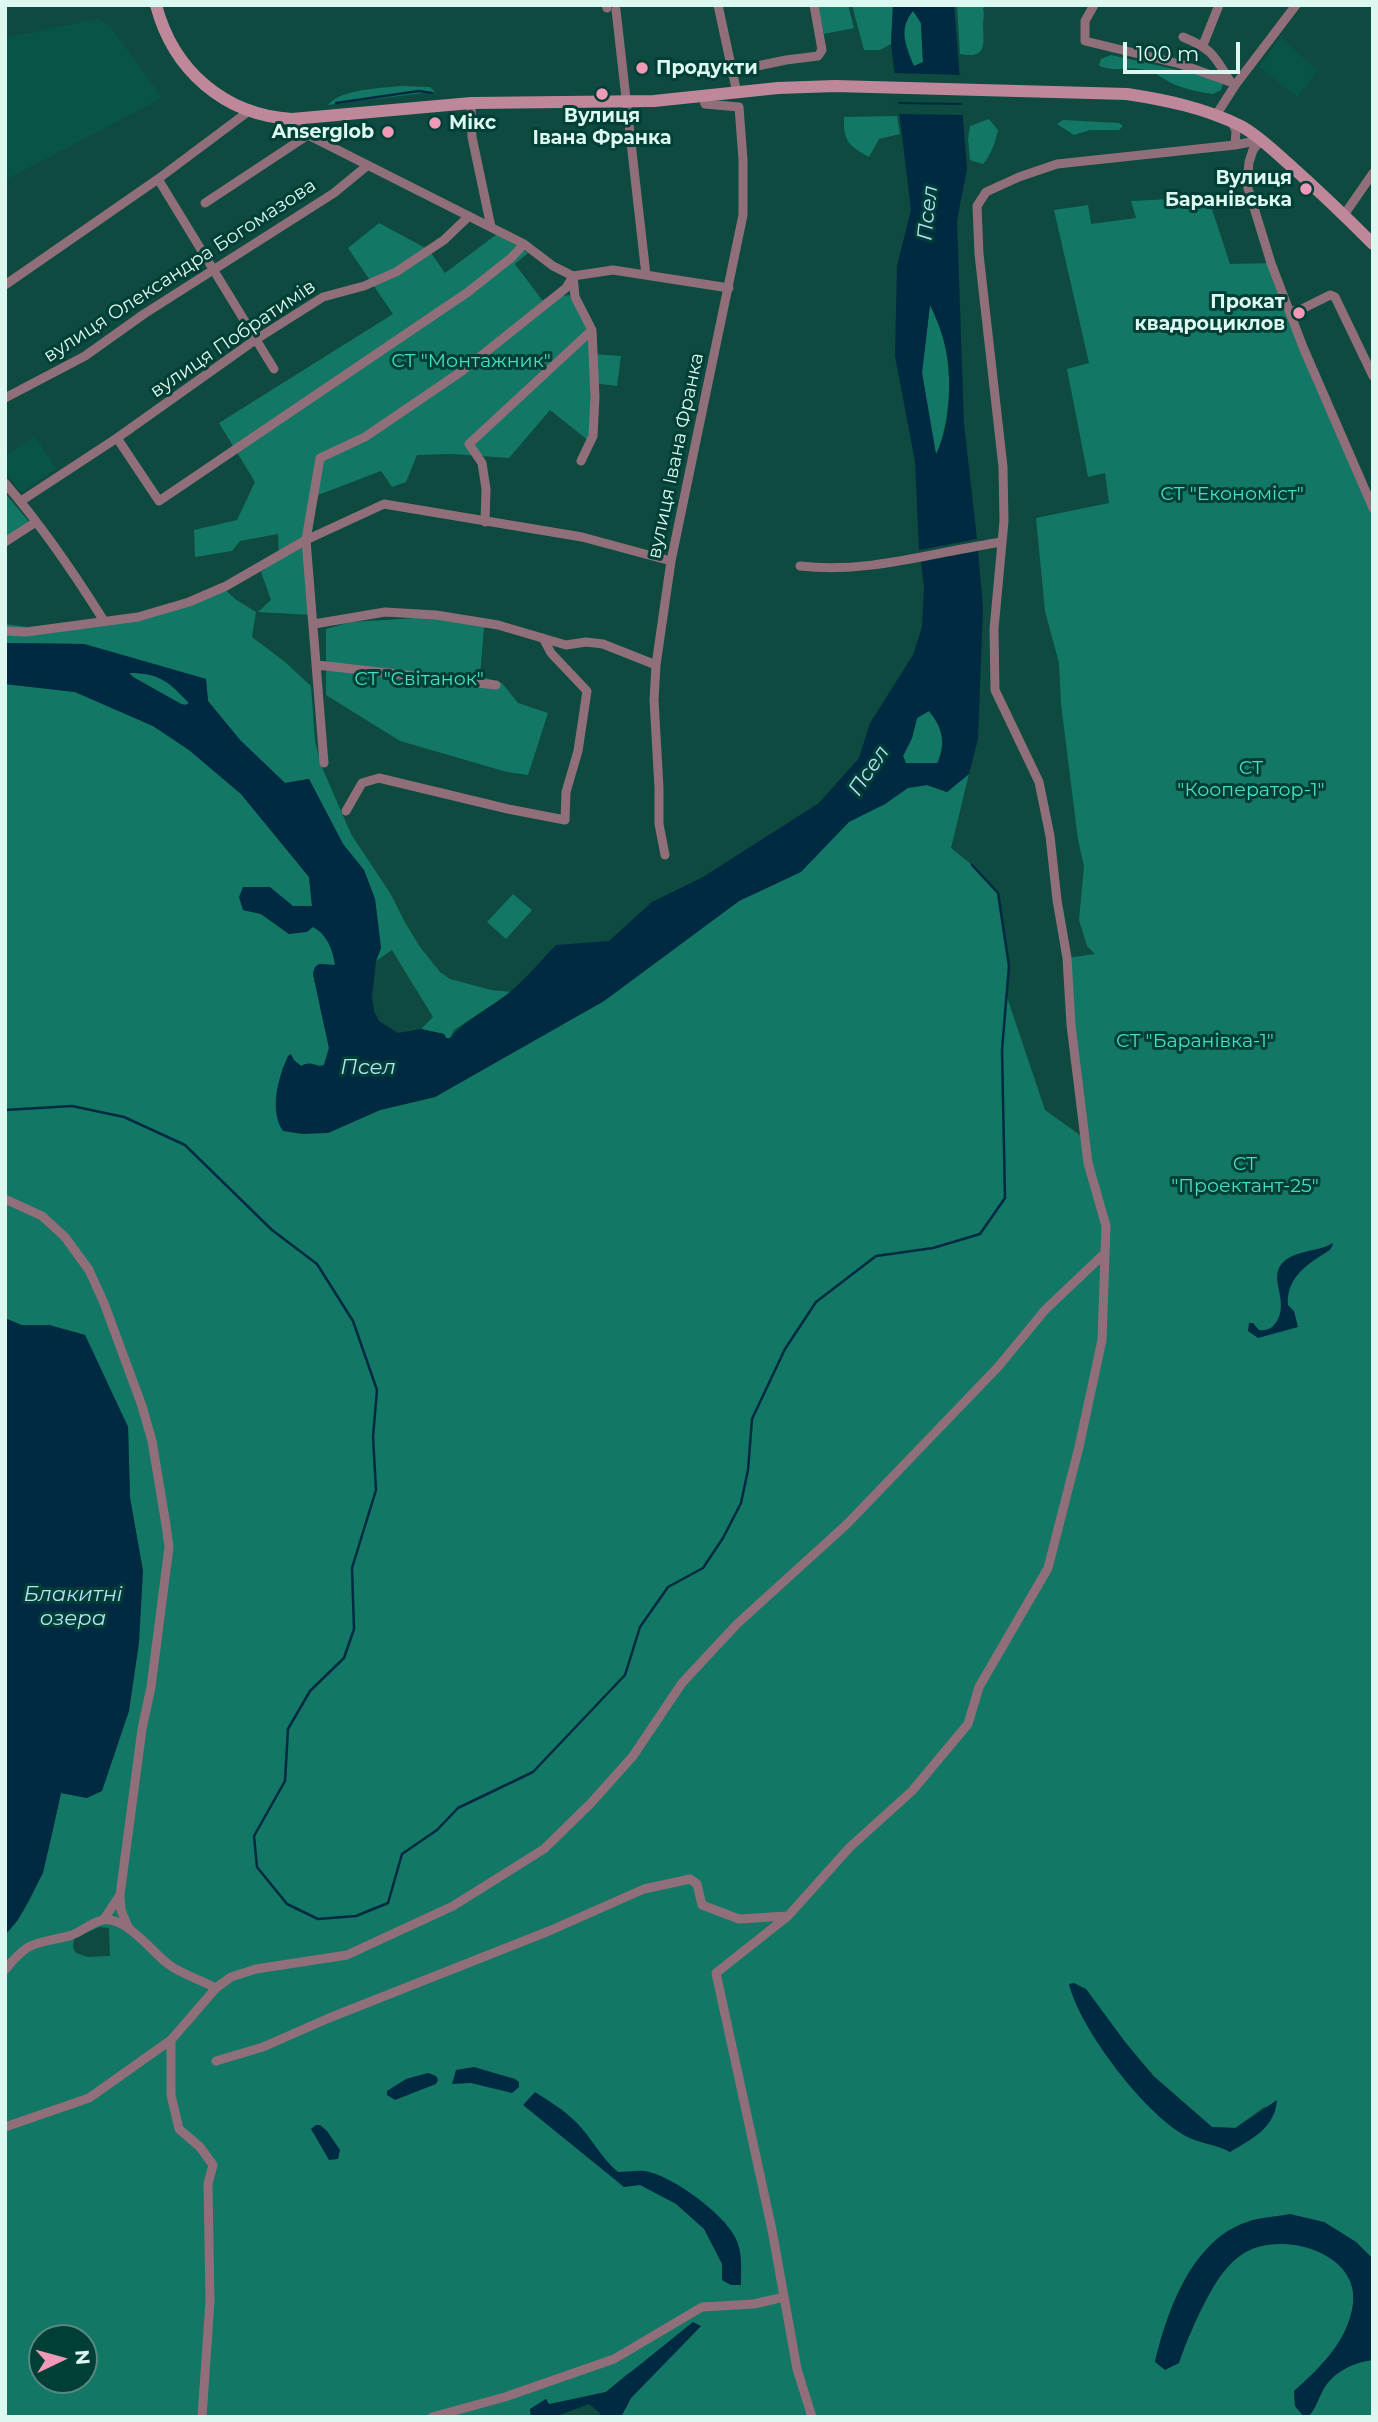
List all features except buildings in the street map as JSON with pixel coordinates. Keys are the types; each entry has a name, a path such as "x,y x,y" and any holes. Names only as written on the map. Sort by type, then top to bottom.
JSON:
{"main road":[{"path":"156,5 162,26 181,62 206,88 249,111 270,118 292,119 471,103 626,101 835,86 1127,94 1172,101 1232,122 1261,140 1373,244"}],"street":[{"path":"718,5 737,93"},
{"path":"733,71 818,56 822,50 814,5"},
{"path":"1094,5 1085,21 1085,41 1180,64 1233,82"},
{"path":"1203,45 1219,5"},
{"path":"1216,115 1233,82 1296,5"},
{"path":"610,8 626,101 646,275"},
{"path":"1183,37 1203,45 1233,82"},
{"name":"вулиця Івана Франка","path":"665,855 659,824 654,700 656,665 671,561 743,215 739,107 705,104 703,97"},
{"path":"471,103 472,137 491,228"},
{"path":"5,285 158,179 249,111"},
{"path":"292,119 309,135 524,244 553,266 573,276 613,270 729,288"},
{"path":"1232,122 1236,131 1235,145"},
{"path":"205,203 309,135"},
{"path":"813,2417 797,2369 772,2230 716,1973 788,1916 850,1847 912,1791 968,1724 979,1687 1048,1568 1079,1447 1102,1340 1105,1226 1088,1163 1071,1026 1067,958 1050,836 1039,782 995,690 994,629 1002,542 1003,467 979,254 977,206 986,192 1056,164 1261,140"},
{"path":"1261,140 1249,162 1247,185 1271,263 1290,312 1373,508"},
{"name":"вулиця Олександра Богомазова","path":"5,398 85,356 212,270 334,193 368,165"},
{"path":"1344,215 1373,173"},
{"path":"158,179 275,369"},
{"name":"вулиця Побратимів","path":"21,501 117,438 255,340 323,297 364,286 397,272 444,240 468,216"},
{"path":"117,438 159,501 468,292 511,258 524,244"},
{"path":"573,276 575,297 592,331 595,397 593,436 581,461"},
{"path":"324,763 306,540 320,458 365,437 462,371 566,288 573,276"},
{"path":"1290,312 1330,295 1335,297 1373,376"},
{"path":"485,522 486,489 482,463 469,444 592,331"},
{"path":"5,483 81,584 104,621"},
{"path":"5,631 26,632 138,617 189,602 226,586 306,540 384,504 582,537 671,561"},
{"path":"5,542 36,522"},
{"path":"800,565 831,569 892,564 957,548 1002,542"},
{"path":"314,624 385,612 436,615 498,625 566,645 586,642 603,644 656,665"},
{"path":"346,811 362,783 379,778 565,820 566,792 578,751 587,691 551,653 543,638"},
{"path":"317,666 496,685"},
{"path":"5,1199 42,1216 65,1237 89,1270 142,1406 152,1441 169,1547 120,1895 121,1910 129,1929"},
{"path":"5,2127 89,2098 172,2040 216,1988 232,1977 256,1969 347,1955 451,1907 544,1849 592,1803 633,1756 689,1674 737,1624 847,1524 998,1367 1045,1310 1105,1253"},
{"path":"216,2061 263,2047 549,1931 644,1889 690,1879 696,1884 702,1905 739,1919 788,1916"},
{"path":"5,1969 30,1944 71,1935 104,1919 120,1895"},
{"path":"104,1919 129,1929 169,1965 216,1988"},
{"path":"172,2040 170,2095 179,2129 200,2147 213,2165 208,2184 210,2301 202,2417"},
{"path":"432,2417 505,2397 614,2359 702,2307 754,2304 785,2297"}],"shaded area":[{"path":"98,19 110,26 162,98 5,180 5,38"},
{"path":"1280,37 1318,71 1297,97 1259,67"},
{"path":"35,436 56,469 21,492 5,471 5,456"}],"green space":[{"path":"818,5 848,5 854,28 824,34"},
{"path":"852,5 893,5 891,44 880,50 864,50"},
{"path":"957,5 987,5 983,8 983,45 975,55 960,54"},
{"path":"913,10 921,23 923,62 914,66 905,37 908,17"},
{"path":"1111,55 1196,74 1223,84 1221,90 1213,94 1179,86 1147,70 1099,66 1101,59"},
{"path":"402,86 430,87 435,92 328,105 351,92"},
{"path":"897,116 900,134 879,139 869,157 852,146 846,137 844,117"},
{"path":"989,119 998,130 993,148 983,164 970,160 968,139 970,126"},
{"path":"1063,120 1119,123 1123,126 1119,130 1090,130 1074,135 1057,124"},
{"path":"1208,197 1230,264 1271,263 1373,508 1373,2259 1356,2242 1324,2222 1190,2271 1170,2315 1155,2362 1186,2340 1216,2283 1236,2258 1261,2246 1279,2244 1316,2250 1345,2271 1352,2286 1353,2305 1339,2342 1314,2373 1294,2391 1295,2406 1304,2417 621,2417 631,2398 701,2326 626,2375 606,2392 549,2405 546,2399 530,2409 531,2417 5,2417 5,1935 29,1902 37,1885 61,1793 87,1798 143,1571 130,1498 128,1427 85,1335 49,1325 21,1325 5,1318 5,684 75,692 153,726 189,750 241,794 309,877 312,906 243,910 261,914 289,934 313,927 326,938 331,948 335,965 319,964 313,974 329,1048 324,1065 301,1066 294,1060 283,1067 280,1082 328,1133 380,1110 435,1097 604,1001 739,901 800,872 848,822 885,804 908,788 927,785 947,792 969,774 951,848 972,865 998,893 1009,966 1006,994 1045,1110 1084,1138 1067,958 1095,954 1087,946 1079,920 1084,866 1078,840 1061,704 1059,663 1045,611 1036,518 1109,503 1105,473 1088,477 1067,369 1089,363 1054,210 1088,205 1091,224 1136,218 1131,201","holes":["100,1927 109,1928 110,1956 88,1957 76,1953 73,1947 74,1938","1070,1984 1086,1989 1154,2076 1212,2127 1235,2128 1267,2105 1230,2152 1190,2138 1155,2113 1101,2047 1076,2003"]},
{"name":"СТ \"Монтажник\"","path":"379,223 429,250 445,273 497,234 528,253 515,264 542,300 569,295 590,329 592,354 621,356 617,386 593,383 589,441 550,410 509,458 452,454 417,455 406,482 392,487 381,471 318,495 308,506 311,615 258,612 271,600 261,572 279,558 278,534 240,541 232,551 195,557 194,530 237,520 255,482 219,423 393,314 348,248"},
{"path":"930,303 944,340 949,372 947,416 936,455 922,373"},
{"path":"5,493 30,523 5,539"},
{"path":"221,586 256,612 252,637 311,686 315,741 321,765 351,834 390,893 420,947 440,972 450,979 491,990 511,992 454,1030 450,1038 421,1029 433,1017 392,950 376,961 381,948 375,899 364,870 343,844 309,779 285,783 240,740 208,701 206,679 84,644 5,643 5,624 29,627 127,617 192,598"},
{"name":"СТ \"Світанок\"","path":"433,617 484,627 480,676 502,683 518,703 548,713 528,775 507,772 400,741 326,695 326,629 351,622"},
{"path":"129,672 157,676 189,703 181,704 133,677"},
{"path":"929,711 942,736 942,749 937,763 905,763 903,756 912,738 917,718"},
{"path":"513,894 532,910 506,939 487,922"},
{"path":"1373,2360 1373,2417 1308,2417 1331,2379 1350,2366"}],"water":[{"name":"Псел","path":"893,5 954,5 967,169 957,220 964,424 977,539 919,550 915,461 895,356 897,266 911,210 891,44","holes":["913,11 921,23 923,62 914,66 904,38 908,18","930,305 944,341 949,371 945,430 936,454 922,373"]},
{"name":"Псел","path":"978,551 983,608 978,739 969,774 947,792 927,785 908,788 885,804 849,822 801,872 739,901 604,1001 435,1097 380,1110 328,1133 302,1134 283,1131 276,1114 276,1104 278,1084 288,1056 291,1054 301,1066 324,1065 329,1048 313,974 319,964 335,965 331,948 326,938 313,927 307,932 289,934 261,914 243,910 239,897 243,887 270,887 293,906 312,906 309,877 241,794 189,750 153,726 75,692 5,684 5,643 84,644 206,679 208,701 240,740 285,783 309,779 343,844 364,870 375,899 381,948 376,961 372,996 374,1011 379,1021 398,1033 421,1029 450,1038 463,1025 516,987 556,945 609,941 652,902 703,877 819,803 859,758 870,723 913,655 922,627 924,587 921,562","holes":["129,673 163,680 189,703 181,704","929,711 942,736 938,763 906,763 903,756 912,738 917,718"]},
{"path":"1333,1243 1329,1250 1297,1275 1290,1289 1288,1305 1294,1311 1298,1327 1258,1338 1248,1331 1249,1323 1253,1323 1259,1330 1264,1330 1271,1328 1277,1321 1281,1300 1277,1274 1284,1262 1296,1254"},
{"name":"Блакитні озера","path":"5,1318 21,1325 49,1325 85,1335 128,1427 130,1498 143,1571 139,1643 129,1711 102,1791 87,1798 61,1793 43,1873 18,1920 5,1935"},
{"path":"1074,1983 1086,1989 1153,2076 1212,2127 1236,2128 1277,2100 1272,2118 1261,2132 1230,2152 1190,2138 1173,2128 1136,2093 1101,2047 1075,2002 1069,1984"},
{"path":"474,2067 515,2079 519,2082 519,2087 512,2093 471,2083 452,2084 456,2070"},
{"path":"428,2073 436,2076 436,2084 395,2100 387,2095 387,2091 406,2079"},
{"path":"535,2092 576,2122 618,2172 642,2171 656,2174 682,2187 720,2217 738,2242 741,2285 731,2285 722,2280 722,2264 704,2229 676,2204 640,2185 624,2187 523,2105"},
{"path":"316,2125 327,2131 340,2150 338,2159 329,2160 311,2129"},
{"path":"1290,2214 1324,2222 1356,2242 1373,2259 1373,2360 1350,2366 1331,2379 1308,2417 1304,2417 1295,2406 1294,2391 1323,2363 1339,2342 1353,2304 1352,2286 1344,2271 1315,2250 1278,2244 1260,2246 1244,2253 1222,2274 1204,2303 1179,2363 1165,2370 1155,2362 1175,2300 1197,2261 1211,2244 1228,2231 1247,2222"},
{"path":"693,2322 701,2326 631,2398 621,2417 599,2417 600,2413 589,2404 554,2417 531,2417 530,2409 546,2399 549,2404 606,2392"}],"pier":[{"path":"891,73 963,75 966,103 894,102"},
{"path":"894,104 966,105 966,115 895,114"}],"waterway":[{"path":"336,103 419,91 432,93"},
{"path":"5,1110 72,1106 124,1117 185,1145 272,1230 317,1264 353,1321 377,1390 373,1437 376,1490 352,1568 354,1629 344,1658 310,1691 288,1729 285,1781 254,1836 257,1867 287,1904 318,1919 356,1916 388,1903 402,1854 437,1830 458,1808 533,1772 625,1675 640,1627 668,1587 703,1568 723,1538 741,1503 748,1470 752,1419 785,1349 816,1302 876,1256 933,1248 980,1234 1005,1198 1002,1050 1009,966 998,893 972,865"}],"place":[{"name":"Продукти","path":"642,68"},
{"name":"Вулиця Івана Франка","path":"602,94"},
{"name":"Мікс","path":"435,123"},
{"name":"Anserglob","path":"388,132"},
{"name":"Вулиця Баранівська","path":"1306,189"},
{"name":"Прокат квадроциклов","path":"1299,313"}],"park label":[{"name":"СТ \"Економіст\"","path":"1232,494"},
{"name":"СТ \"Кооператор-1\"","path":"1251,779"},
{"name":"СТ \"Баранівка-1\"","path":"1195,1041"},
{"name":"СТ \"Проектант-25\"","path":"1245,1175"}]}
